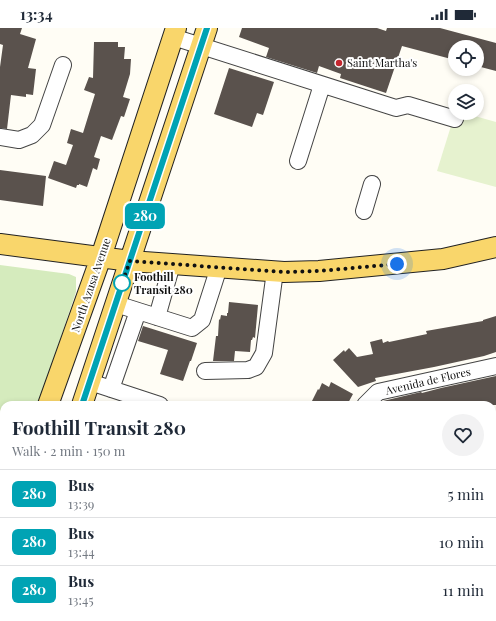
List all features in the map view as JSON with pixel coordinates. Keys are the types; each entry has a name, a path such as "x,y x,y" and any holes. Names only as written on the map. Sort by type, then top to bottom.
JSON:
{"main road":[{"name":"North Azusa Avenue","path":"49,401 101,257 174,32"},
{"path":"83,401 204,37"},
{"path":"0,244 130,261 275,271 319,271 443,259 496,247"}],"street":[{"path":"174,32 204,37 322,85 396,108 408,105 448,117"},
{"path":"0,137 19,140 32,135 42,124 63,65"},
{"path":"298,161 322,85"},
{"path":"364,211 372,184"},
{"path":"156,317 172,264"},
{"path":"116,304 192,328 202,320 219,267"},
{"path":"205,371 248,370 256,367 264,353 275,271"},
{"path":"111,389 138,311"},
{"name":"Avenida de Flores","path":"369,401 378,392 496,366"},
{"path":"90,382 148,401"}],"green space":[{"path":"484,119 496,122 496,187 437,171 453,120 484,120"},
{"path":"0,265 69,274 76,277 76,292 39,401 0,401"}],"building":[{"path":"0,28 22,28 20,34 36,39 28,68 36,69 33,95 26,94 26,97 11,95 7,129 0,128 0,67 3,45 0,44"},
{"name":"Saint Martha's","path":"242,28 377,28 386,31 387,28 440,28 496,43 496,71 484,68 484,40 448,40 448,58 402,46 386,93 340,78 341,74 319,66 317,73 266,57 269,48 239,37"},
{"path":"94,42 118,42 118,47 125,47 124,59 131,59 130,74 123,97 130,99 124,117 121,116 112,140 101,136 94,157 100,159 97,170 93,168 87,187 79,184 76,188 48,178 54,161 66,165 73,145 67,143 71,129 83,133 95,94 84,90 89,77 93,78"},
{"path":"229,68 274,82 263,115 257,113 252,127 214,114"},
{"path":"0,170 46,176 43,206 0,200"},
{"path":"229,302 258,305 255,338 253,337 251,340 250,352 235,351 234,361 213,361 216,336 218,336 219,319 220,320 221,315 227,316"},
{"path":"496,316 496,352 484,356 375,378 376,381 358,387 333,360 344,350 345,352 349,348 357,357 373,354 370,342 382,339 383,343 389,342 427,334 426,331 483,321"},
{"path":"143,326 197,343 183,381 160,374 168,350 138,341"},
{"path":"496,376 496,401 383,401 422,393"},
{"path":"331,382 353,394 349,401 312,401 322,383 329,387"}],"bus line":[{"name":"280","path":"83,401 207,28"}],"place":[{"name":"Saint Martha's","path":"339,63"},
{"name":"Foothill Transit 280","path":"122,283"}],"route":[{"path":"122,283 120,289 130,261 284,272 319,271 397,264"}]}
